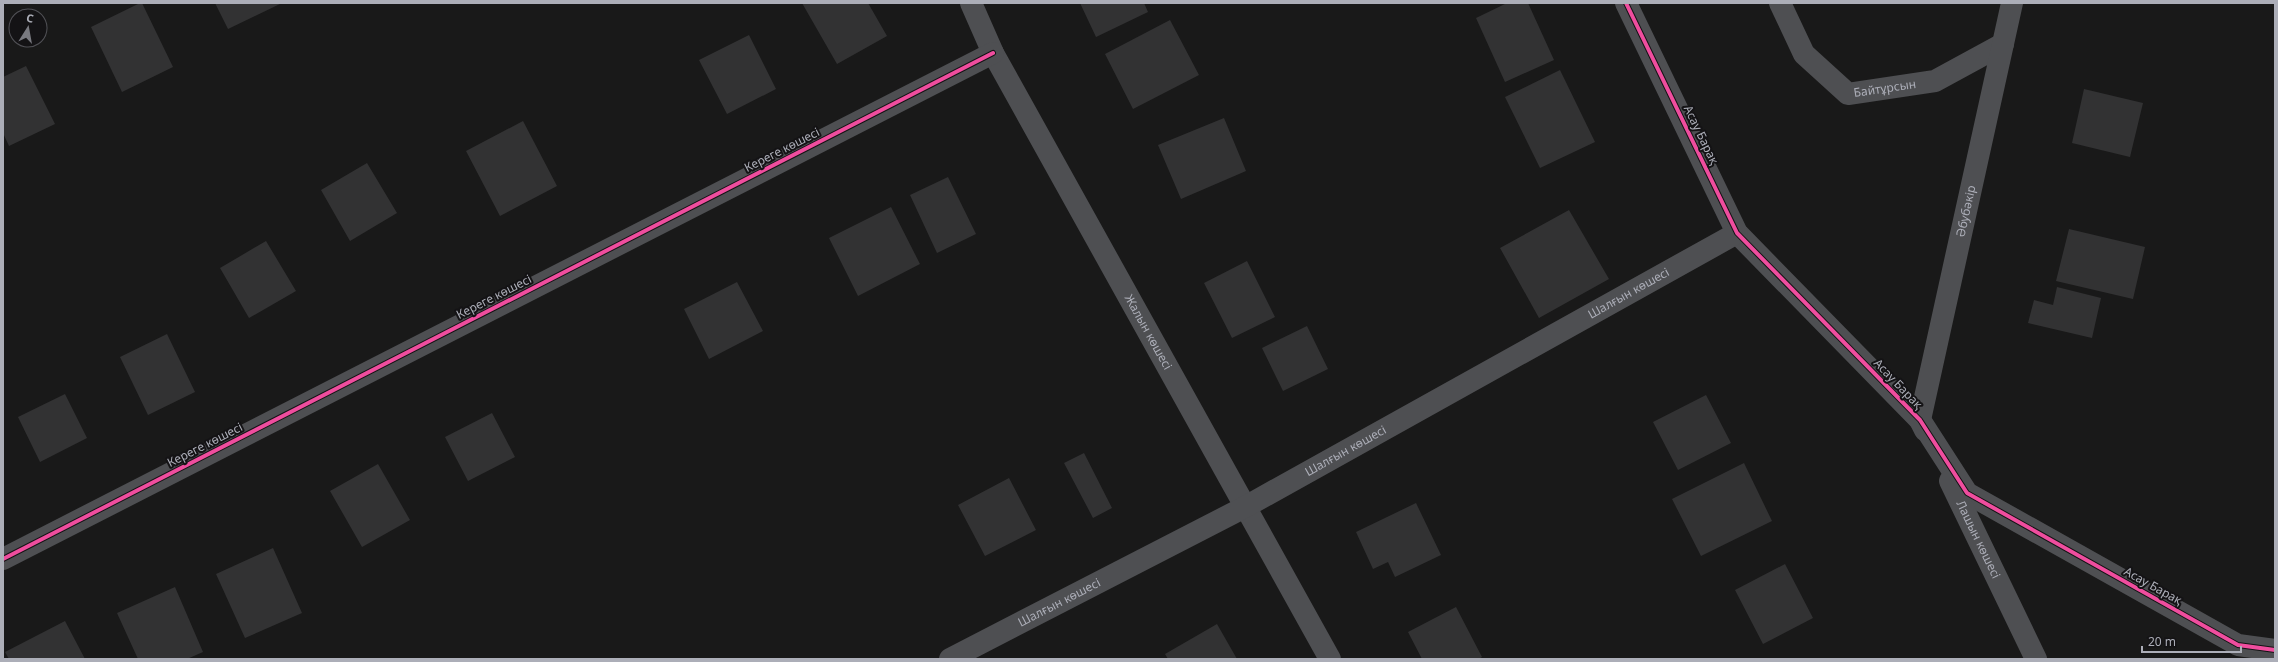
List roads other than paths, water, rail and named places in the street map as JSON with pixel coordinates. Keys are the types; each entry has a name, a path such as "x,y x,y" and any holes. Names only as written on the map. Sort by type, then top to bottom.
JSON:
{"street":[{"name":"Жалын көшесі","path":"971,3 993,53 1330,659"},
{"name":"Асау Барақ","path":"1626,3 1737,232 1920,420 1967,493 2238,645 2275,650"},
{"name":"Байтұрсын","path":"1780,3 1804,54 1848,94 1935,81 2004,44"},
{"name":"Әбубәкір","path":"1920,420 2012,3"},
{"name":"Кереге көшесі","path":"3,559 993,53"},
{"name":"Шалғын көшесі","path":"950,659 1245,506 1737,232"},
{"name":"Лашын көшесі","path":"1920,420 2036,659"}]}
